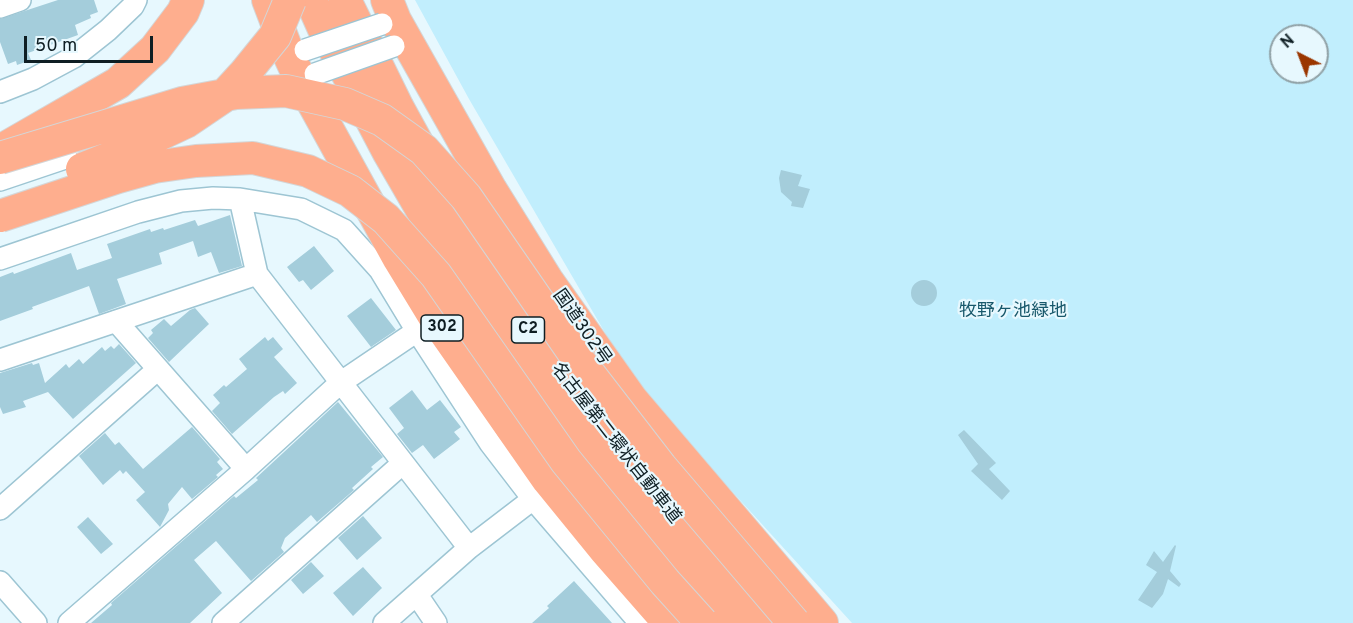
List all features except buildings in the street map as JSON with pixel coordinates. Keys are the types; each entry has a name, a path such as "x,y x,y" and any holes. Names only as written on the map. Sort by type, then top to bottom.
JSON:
{"highway":[{"path":"0,155 118,83 155,49 183,12 188,0"},
{"name":"302","path":"267,0 302,64 399,259 455,347 548,480 604,550 669,623"},
{"path":"0,199 112,158 186,122 223,97 246,73 275,36 290,0"},
{"name":"名古屋第二環状自動車道","path":"311,0 389,153 442,245 505,341 576,436 730,623"},
{"name":"名古屋第二環状自動車道","path":"345,0 398,108 467,234 524,325 587,413 664,509 765,623"},
{"name":"国道302号","path":"393,26 547,280 632,400 822,623"},
{"path":"0,155 182,104 236,93 286,91 345,104 382,120 424,150 466,197 580,362 653,457 794,623"},
{"path":"0,216 118,177 154,167 196,160 253,158 308,171 350,191 386,219 436,275 566,460 665,582 702,623"}],"street":[{"path":"0,8 20,0"},
{"path":"0,92 33,79 74,57 108,30 133,6 136,0"},
{"path":"0,180 302,64 393,26"},
{"path":"0,155 302,64"},
{"path":"0,260 138,212 181,201 213,198 240,199 301,209 344,230 380,270 490,443 533,499 640,623"},
{"path":"240,199 257,274 469,548"},
{"path":"0,360 257,274"},
{"path":"116,321 246,469"},
{"path":"69,623 246,469 340,383 417,331"},
{"path":"0,509 158,369"},
{"path":"223,623 403,463"},
{"path":"384,623 469,548 533,499"},
{"path":"0,582 36,623"},
{"path":"417,595 436,623"}],"green space":[{"name":"牧野ヶ池緑地","path":"415,0 1353,0 1353,623 852,623 636,386 469,99"}]}
